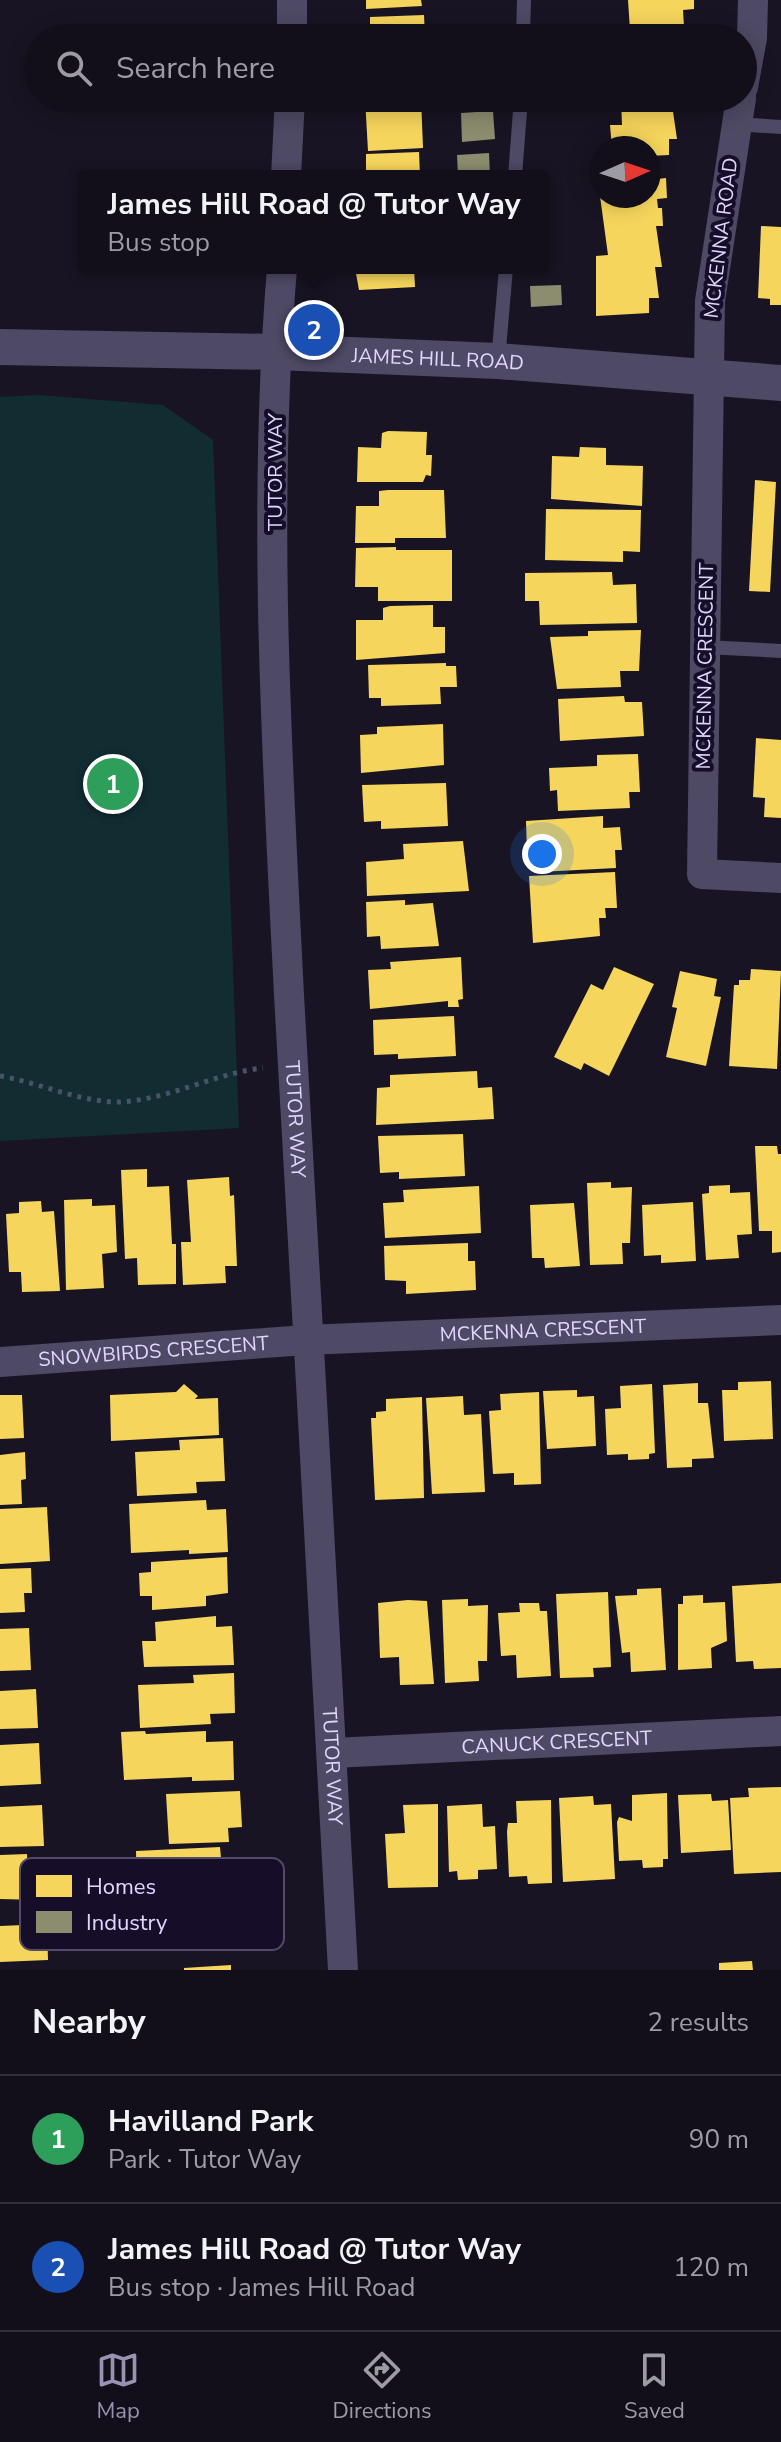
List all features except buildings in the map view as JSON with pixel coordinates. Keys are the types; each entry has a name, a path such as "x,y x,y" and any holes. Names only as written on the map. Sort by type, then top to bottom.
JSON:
{"street":[{"path":"292,0 292,24"},
{"path":"752,24 753,0"},
{"path":"286,170 289,112"},
{"name":"MCKENNA ROAD","path":"709,379 710,301 738,112"},
{"name":"TUTOR WAY","path":"282,274 276,352 274,689 306,1340 333,1753 343,1970"},
{"name":"JAMES HILL ROAD","path":"0,347 276,352 498,361 781,383"},
{"name":"MCKENNA CRESCENT","path":"709,379 702,874 781,878"},
{"name":"MCKENNA CRESCENT","path":"306,1340 781,1320"},
{"name":"SNOWBIRDS CRESCENT","path":"0,1362 306,1340"},
{"name":"CANUCK CRESCENT","path":"333,1753 781,1731"}],"lane":[{"path":"523,24 524,0"},
{"path":"515,170 520,112"},
{"path":"741,112 781,127"},
{"path":"498,361 505,274"},
{"path":"705,647 781,651"}],"path":[{"path":"0,1076 35,1082 86,1101 123,1102 256,1069 293,1066"}],"green space":[{"path":"38,395 163,405 213,440 239,1128 0,1141 0,397"}],"place":[{"name":"James Hill Road @ Tutor Way","path":"314,330"},
{"name":"Havilland Park","path":"113,784"}]}
